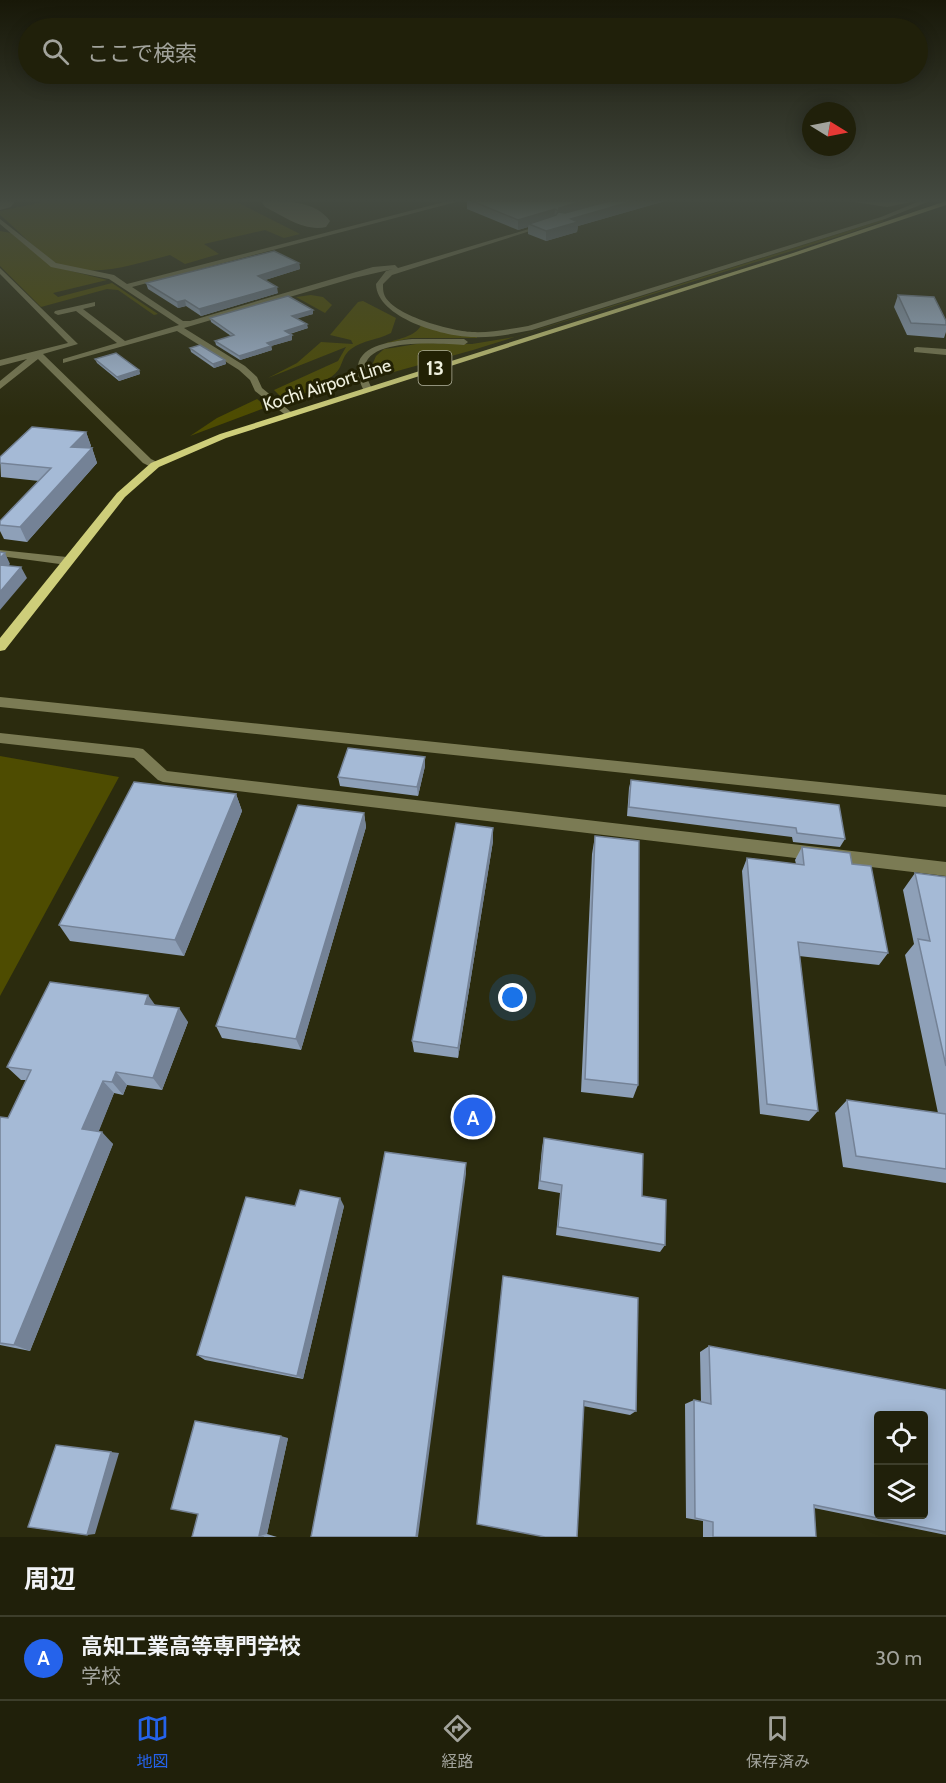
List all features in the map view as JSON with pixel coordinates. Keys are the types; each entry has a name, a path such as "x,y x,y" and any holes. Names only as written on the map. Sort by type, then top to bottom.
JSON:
{"main road":[{"name":"Kochi Airport Line","path":"0,647 121,495 155,465 195,446 288,414 736,273"}],"street":[{"path":"0,363 74,344 3,273"},
{"path":"91,273 111,277 181,323 191,324"},
{"path":"125,286 177,273"},
{"path":"66,361 362,273"},
{"path":"391,273 384,276 377,292 385,303 410,317 442,330 464,334 495,333 529,328"},
{"path":"367,389 361,379 360,366 367,355 382,347 410,341 485,340 514,335 529,328 707,273"},
{"path":"1,289 16,286"},
{"path":"58,313 92,304"},
{"path":"76,308 124,344"},
{"path":"354,358 374,344 410,331 413,325 410,317"},
{"path":"178,328 242,368 254,379 258,389 288,414"},
{"path":"917,350 946,352"},
{"path":"0,386 38,354"},
{"path":"38,354 147,461 155,465"},
{"path":"353,381 367,389"},
{"path":"0,553 67,561"},
{"path":"0,702 946,801"},
{"path":"0,738 138,753 163,776 946,869"}],"shaded area":[{"path":"7,273 78,273 107,280 53,293 58,297 112,283 158,314 154,315 118,290 107,289 41,307"},
{"path":"722,273 473,350 383,375 375,375 370,370 376,356 384,349 422,343 472,344 514,337"},
{"path":"311,295 323,297 332,305 325,313 296,297"},
{"path":"363,301 396,318 391,333 351,349 339,369 329,379 307,393 286,402 274,390 338,361 346,347 268,378 297,363 321,342 353,344 351,340 330,335 358,302"},
{"path":"421,325 477,336 477,338 411,338 384,344 410,335"},
{"path":"257,399 267,407 190,436 217,418"},
{"path":"0,756 119,777 0,996"}],"building":[{"path":"187,273 268,273 258,276 277,287 199,309 185,300 177,302 146,283"},
{"path":"898,295 934,297 946,325 911,323"},
{"path":"288,296 313,310 292,316 307,324 285,331 292,335 267,343 271,346 239,356 215,341 234,335 210,318"},
{"path":"200,345 225,360 213,364 190,348"},
{"path":"116,353 139,370 117,377 95,359"},
{"path":"32,427 86,432 71,447 92,448 20,527 0,525 0,521 51,468 0,463 0,457"},
{"path":"0,565 21,567 0,592"},
{"path":"348,748 425,757 417,787 338,777"},
{"path":"631,780 839,805 845,839 797,833 796,828 629,807"},
{"path":"134,782 236,794 175,940 59,925"},
{"path":"298,805 364,813 296,1039 216,1026"},
{"path":"456,823 493,828 458,1048 412,1041"},
{"path":"595,836 639,841 638,1085 585,1079"},
{"path":"802,847 850,853 852,864 871,866 888,953 798,942 818,1111 767,1104 747,858 804,865"},
{"path":"915,873 946,877 946,1066 918,939 930,941"},
{"path":"50,982 148,995 145,1004 179,1008 153,1078 116,1072 112,1082 103,1081 82,1129 102,1132 14,1345 0,1343 0,1117 8,1118 31,1070 7,1067"},
{"path":"847,1100 946,1114 946,1169 856,1156"},
{"path":"544,1138 643,1154 642,1196 666,1200 665,1245 558,1227 562,1185 540,1181"},
{"path":"385,1152 466,1163 416,1537 311,1537"},
{"path":"300,1190 340,1198 297,1376 197,1355 246,1197 295,1206"},
{"path":"503,1276 638,1298 636,1411 584,1401 577,1537 545,1537 477,1524"},
{"path":"709,1346 946,1390 946,1532 882,1519 928,1519 928,1411 874,1411 874,1517 814,1505 816,1537 713,1537 713,1522 695,1518 694,1400 711,1404"},
{"path":"195,1421 281,1436 259,1536 264,1537 192,1537 198,1514 171,1509"},
{"path":"56,1445 111,1452 87,1535 28,1527"}],"place":[{"name":"高知工業高等専門学校","path":"473,1117"}]}
